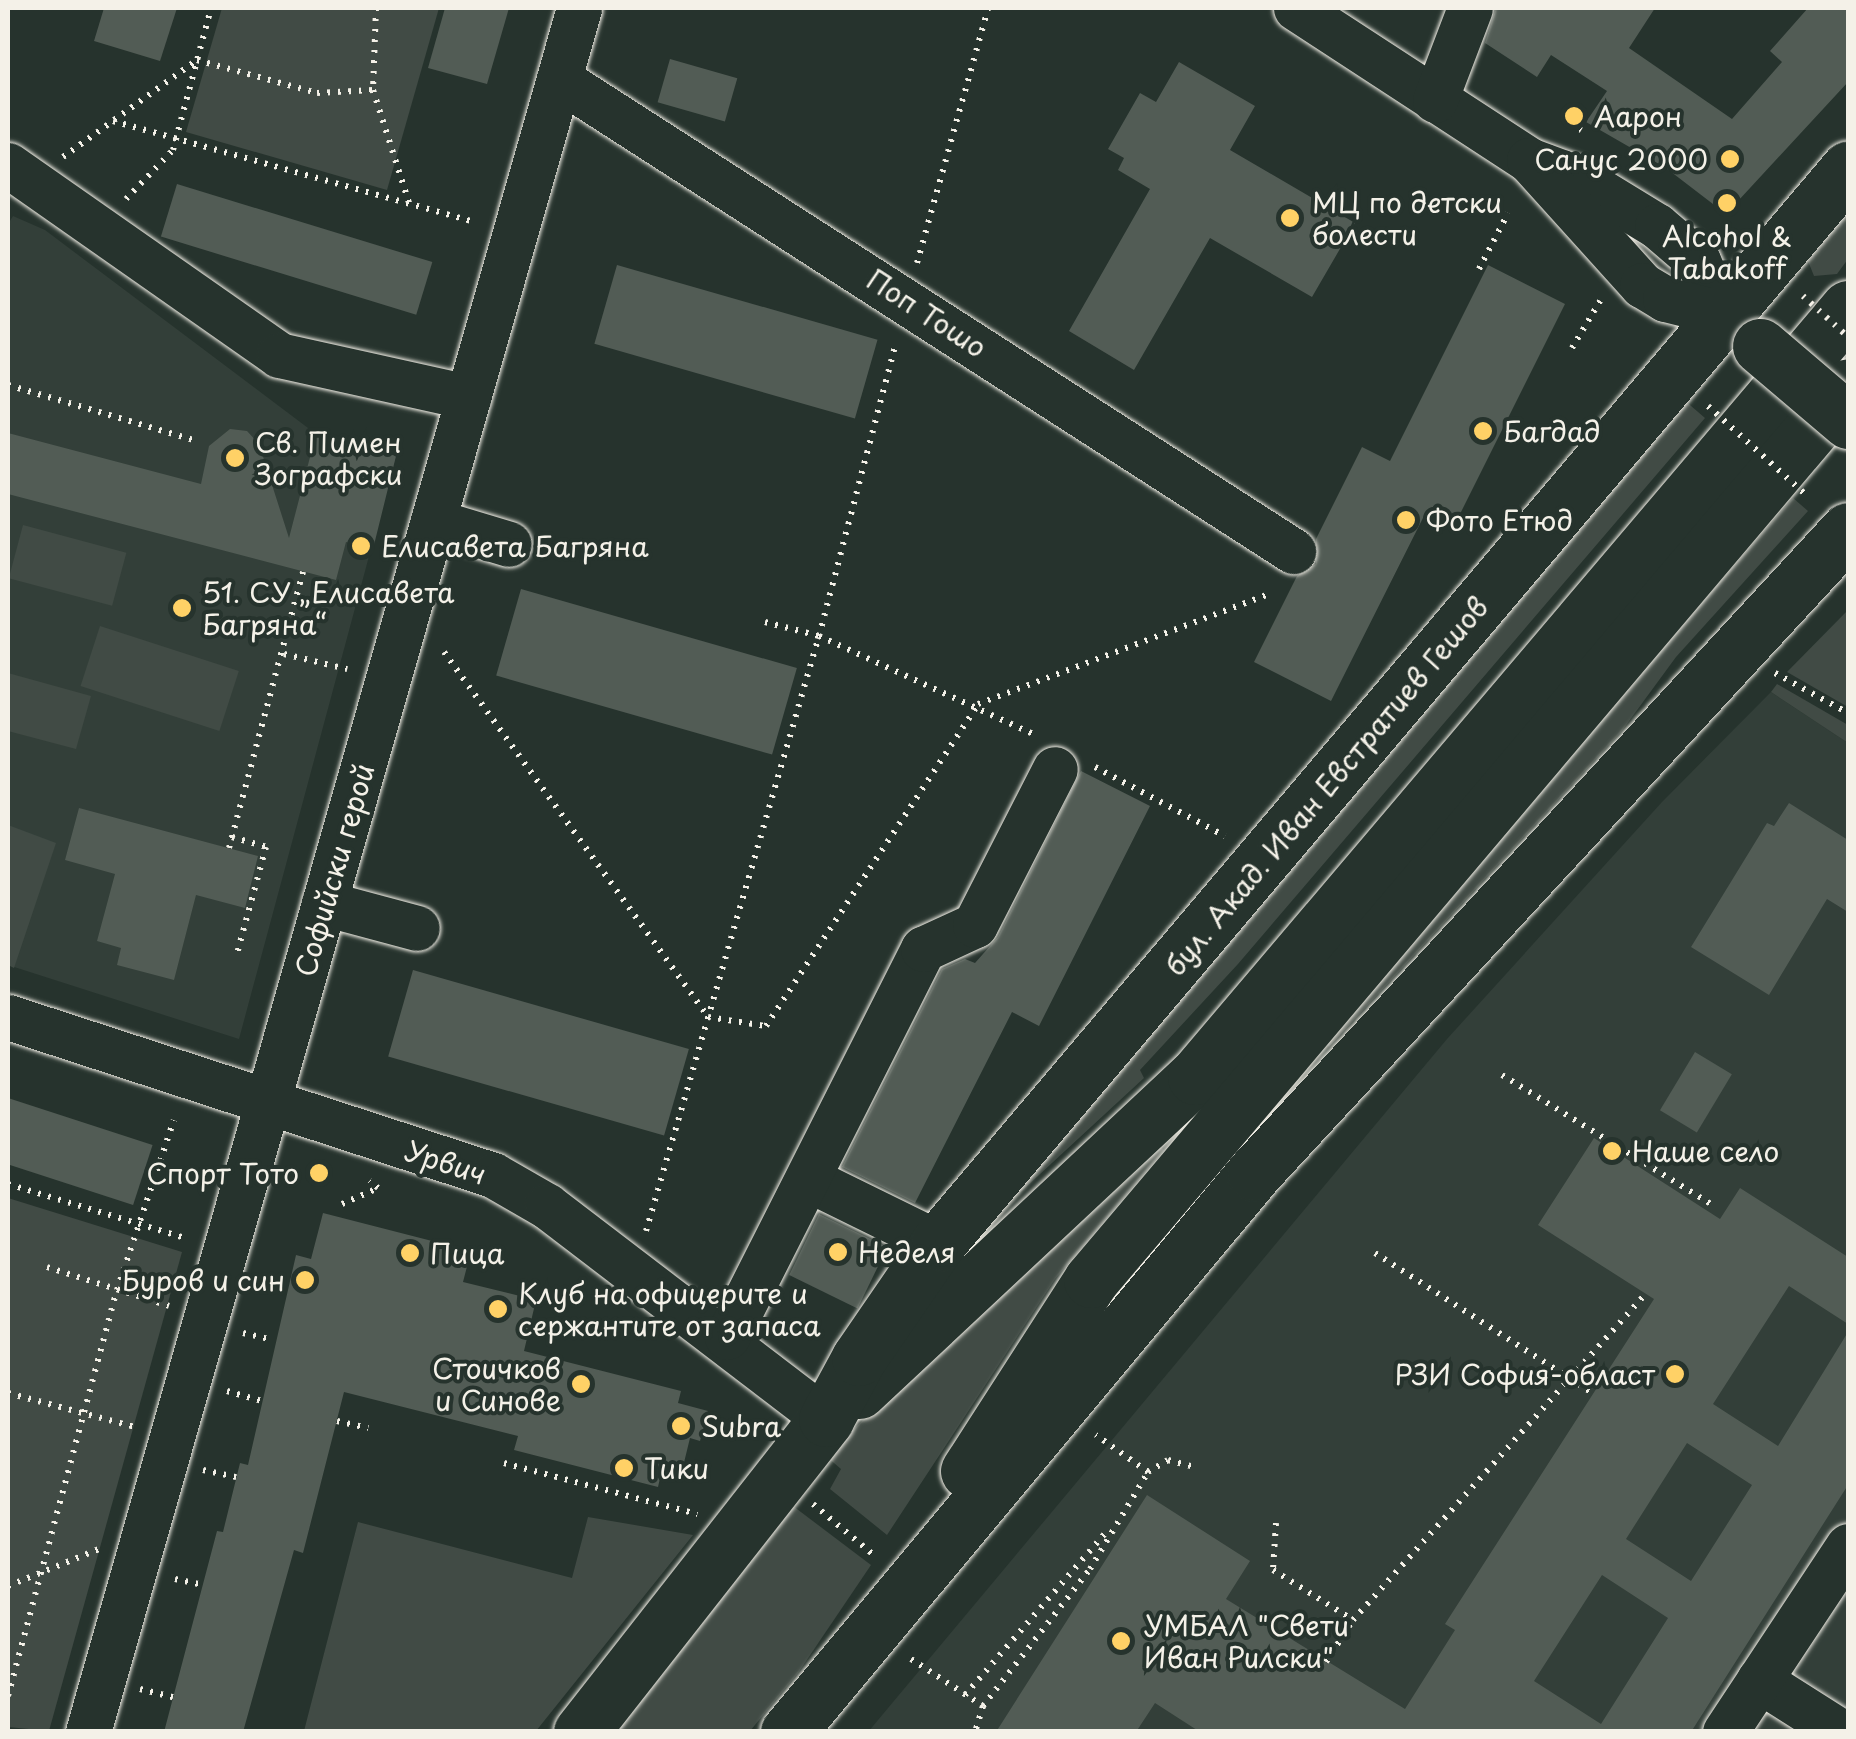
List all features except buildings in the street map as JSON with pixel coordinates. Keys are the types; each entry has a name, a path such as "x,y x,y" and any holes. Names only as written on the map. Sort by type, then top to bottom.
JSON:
{"main road":[{"name":"бул. Акад. Иван Евстратиев Гешов","path":"581,1732 826,1419 859,1358 938,1243 1268,860 1741,329 1848,169"},
{"name":"бул. Акад. Иван Евстратиев Гешов","path":"826,1419 950,1312 1194,1078 1826,302"},
{"path":"1741,329 1848,421"},
{"path":"788,1732 886,1576 1090,1280 1848,386"},
{"path":"886,1576 1369,1042 1848,530"}],"street":[{"name":"Софийски герой","path":"88,1732 579,8"},
{"path":"1296,8 1530,160 1642,284 1665,299 1741,329"},
{"path":"1435,100 1470,8"},
{"name":"Поп Тошо","path":"558,79 907,299 1293,551"},
{"path":"15,186 112,238 279,354 468,397"},
{"path":"433,521 508,544"},
{"path":"727,1337 924,949 975,926 1062,757"},
{"path":"324,903 418,928"},
{"name":"Урвич","path":"8,1017 266,1106 493,1176 547,1206 727,1337 826,1419"},
{"path":"808,1179 938,1243"},
{"path":"1725,1732 1848,1546"},
{"path":"1759,1680 1840,1732"}],"path":[{"path":"112,238 128,190 174,150 211,8"},
{"path":"376,8 373,90 410,204"},
{"path":"641,1246 818,636 988,8"},
{"path":"197,60 317,93 373,90"},
{"path":"15,186 197,60"},
{"path":"113,121 476,222"},
{"path":"1571,124 1580,130"},
{"path":"1479,269 1508,213"},
{"path":"1572,348 1600,301"},
{"path":"1826,302 1848,337"},
{"path":"8,385 194,440"},
{"path":"1708,406 1806,495"},
{"path":"229,848 304,572"},
{"path":"444,652 708,1017 766,1026 978,704 1271,592"},
{"path":"765,622 818,636 978,704 1062,757 1244,846"},
{"path":"284,654 341,668"},
{"path":"1770,670 1848,714"},
{"path":"232,836 266,847 237,954"},
{"path":"1502,1075 1711,1204"},
{"path":"8,1696 37,1576 118,1290 174,1120"},
{"path":"8,1184 198,1242"},
{"path":"1375,1252 1594,1394"},
{"path":"47,1267 179,1309"},
{"path":"1326,1662 1353,1620 1646,1294"},
{"path":"243,1333 269,1339"},
{"path":"226,1390 264,1402"},
{"path":"8,1394 146,1430"},
{"path":"337,1421 368,1428"},
{"path":"1095,1434 1148,1472"},
{"path":"976,1732 983,1706 1094,1571 1118,1519 1148,1472 1168,1460 1191,1466"},
{"path":"504,1464 716,1519"},
{"path":"202,1470 236,1478"},
{"path":"801,1494 886,1576"},
{"path":"965,1695 1118,1519"},
{"path":"1276,1523 1273,1570 1353,1620"},
{"path":"8,1586 115,1542"},
{"path":"170,1578 203,1585"},
{"path":"911,1660 983,1706"},
{"path":"137,1688 173,1697"}],"shaded area":[{"path":"222,8 439,8 387,190 186,132"},
{"path":"1848,212 1848,259 1837,274 1814,276 1808,261"},
{"name":"51. СУ „Елисавета Багряна“","path":"13,216 45,230 316,434 396,456 239,1039 8,965 8,224"},
{"path":"1676,393 1705,418 1238,964 1140,1070 1144,1078 933,1273"},
{"path":"1793,498 1808,511 1676,657 1621,732 1329,1047 1323,1040"},
{"path":"23,525 126,553 112,606 9,578"},
{"path":"1848,610 1848,707 1787,672"},
{"path":"100,626 239,671 219,731 81,686"},
{"path":"8,673 91,696 76,749 8,731"},
{"path":"1777,684 1848,725 1848,743 1771,692"},
{"path":"1771,692 1848,743 1848,1731 868,1732 1447,1039 1662,802"},
{"path":"8,825 56,843 14,968 8,965"},
{"path":"1155,1143 1164,1150 1055,1279 887,1535 830,1489 841,1469 827,1457 932,1349"},
{"path":"8,1198 182,1252 49,1731 8,1727"},
{"path":"789,1503 871,1565 798,1673 750,1731 608,1732"},
{"path":"588,1517 693,1535 536,1731 304,1731 358,1522 572,1578"}],"place":[{"name":"Аарон","path":"1574,116"},
{"name":"Санус 2000","path":"1730,159"},
{"name":"Alcohol & Tabakoff","path":"1727,203"},
{"name":"МЦ по детски болести","path":"1290,218"},
{"name":"Багдад","path":"1483,431"},
{"name":"Св. Пимен Зографски","path":"235,458"},
{"name":"Фото Етюд","path":"1406,520"},
{"name":"Елисавета Багряна","path":"361,546"},
{"name":"51. СУ „Елисавета Багряна“","path":"182,608"},
{"name":"Наше село","path":"1612,1151"},
{"name":"Спорт Тото","path":"319,1173"},
{"name":"Неделя","path":"838,1252"},
{"name":"Пица","path":"410,1253"},
{"name":"Буров и син","path":"305,1280"},
{"name":"Клуб на офицерите и сержантите от запаса","path":"498,1309"},
{"name":"РЗИ София-област","path":"1675,1374"},
{"name":"Стоичков и Синове","path":"581,1384"},
{"name":"Subra","path":"681,1426"},
{"name":"Тики","path":"624,1468"},
{"name":"УМБАЛ \"Свети Иван Рилски\"","path":"1121,1641"}]}
